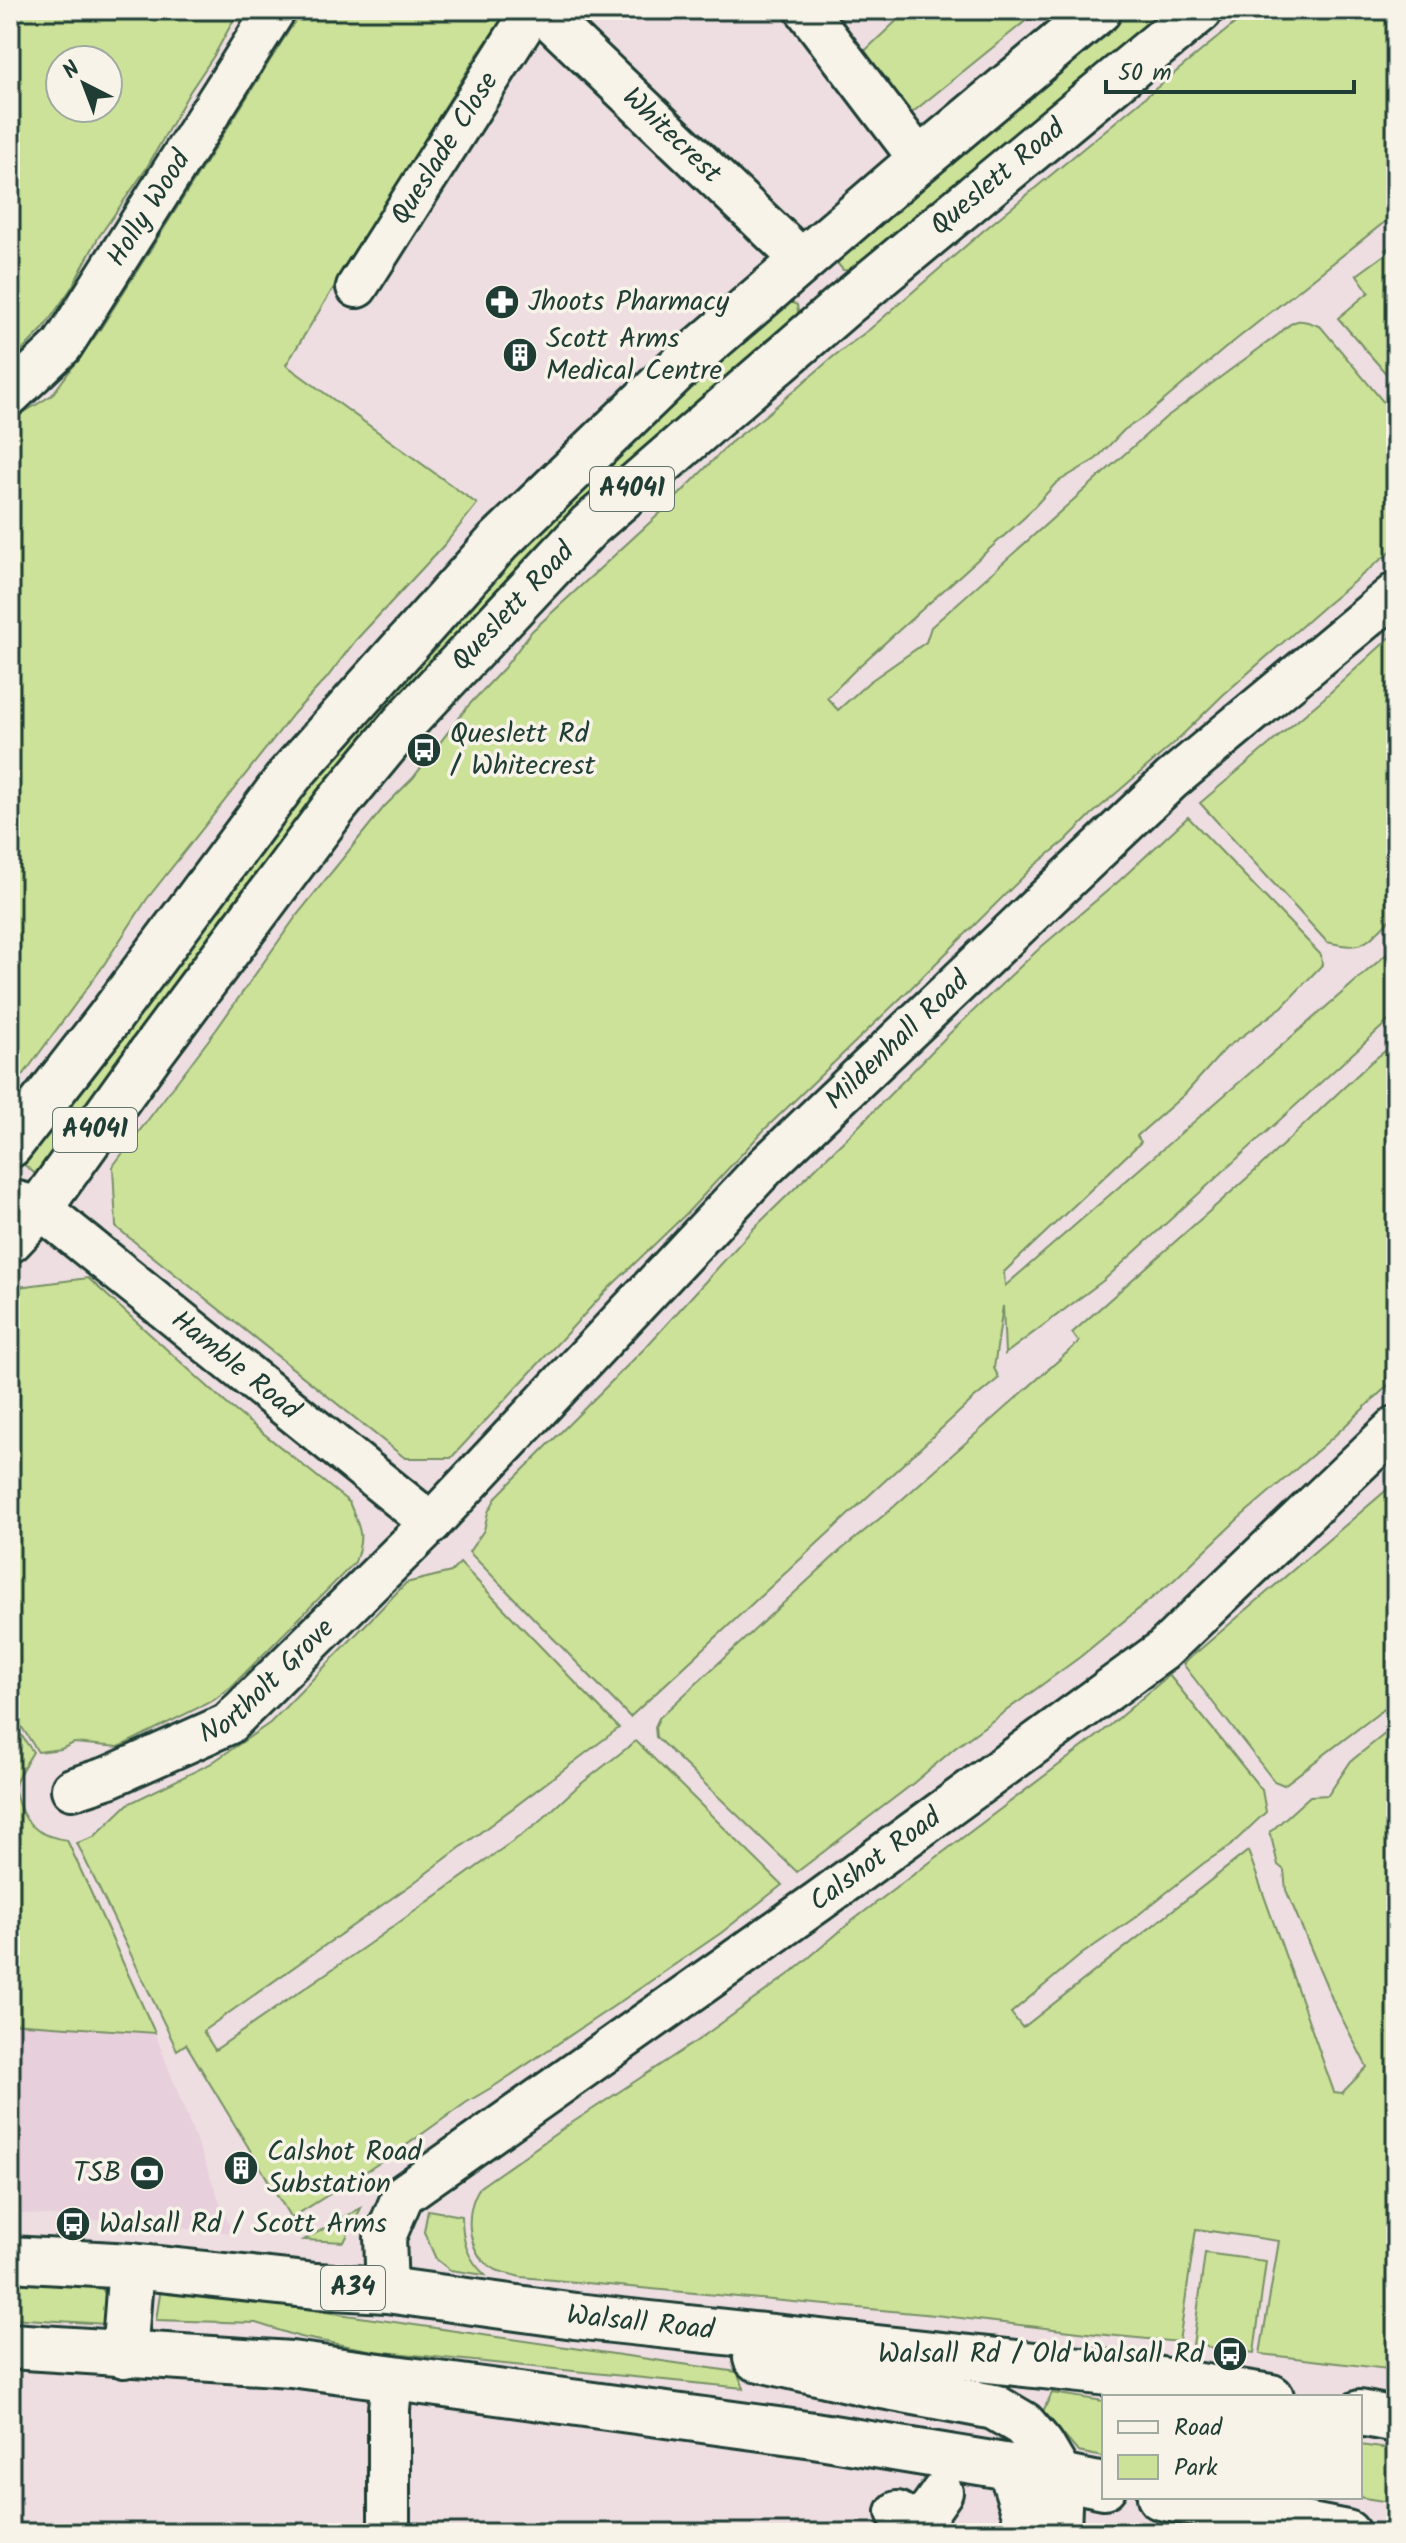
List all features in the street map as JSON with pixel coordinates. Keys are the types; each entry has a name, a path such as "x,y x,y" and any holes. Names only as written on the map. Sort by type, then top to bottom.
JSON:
{"main road":[{"name":"Queslett Road","path":"10,1145 110,1017 290,775 499,541 676,370 1099,10"},
{"name":"Queslett Road","path":"10,1240 25,1204 151,1053 336,805 404,723 589,526 844,305 1200,10"},
{"path":"803,261 844,305"},
{"name":"Walsall Road","path":"10,2259 131,2266 316,2286 387,2290 575,2316 1128,2375 1258,2395"},
{"path":"124,2355 131,2266"},
{"path":"575,2316 866,2383 994,2407 1023,2424 1041,2445 1060,2477 1058,2533"},
{"path":"10,2346 291,2364 814,2435 1102,2486"},
{"path":"1362,2413 1396,2420"},
{"path":"1010,2467 1031,2533"},
{"path":"1170,2499 1345,2533"}],"street":[{"name":"Holly Wood","path":"10,395 62,346 275,10"},
{"name":"Queslade Close","path":"357,287 533,10"},
{"name":"Whitecrest","path":"540,10 803,261"},
{"path":"806,10 920,160"},
{"name":"Mildenhall Road","path":"431,1523 766,1166 1171,780 1396,593"},
{"name":"Hamble Road","path":"25,1204 431,1523"},
{"name":"Calshot Road","path":"387,2290 385,2237 403,2195 819,1901 1162,1651 1396,1427"},
{"name":"Northolt Grove","path":"72,1789 109,1777 228,1724 431,1523"},
{"path":"389,2533 392,2378"},
{"path":"916,2523 942,2492"}],"shaded area":[{"path":"10,2022 155,2033 232,2233 10,2212"}],"green space":[{"path":"10,10 239,10 146,169 98,238 72,287 43,329 10,363"},
{"path":"302,10 504,10 506,13 475,58 286,365 477,504 294,713 147,899 101,969 10,1093 10,421 52,395 99,331"},
{"path":"908,10 1039,10 908,116 853,62"},
{"path":"1120,10 1157,11 1145,32 857,271 843,270 831,256"},
{"path":"1251,10 1396,10 1396,213 1223,350 1147,415 1124,430 1096,459 1056,483 1025,517 827,698 838,710 869,682 926,642 931,627 1165,418 1298,321 1321,327 1396,417 1396,547 1223,695 1172,745 1034,866 765,1129 686,1214 607,1290 451,1458 405,1458 116,1227 113,1166 216,1030 297,915 532,631 670,504 730,443"},
{"path":"1396,243 1396,385 1338,318 1369,292 1357,275"},
{"path":"782,298 797,305 799,319 627,466 38,1176 22,1163 298,798 432,643 587,480"},
{"path":"1396,632 1396,914 1366,942 1341,945 1327,942 1200,803 1323,699"},
{"path":"1188,817 1321,955 1322,965 1282,1007 1226,1048 1185,1094 1137,1136 1141,1142 1004,1272 1005,1286 1396,946 1396,1014 1104,1280 1005,1354 1003,1306 994,1368 999,1378 630,1717 469,1552 484,1530 488,1512 497,1496 645,1348 753,1229 949,1034 1041,947"},
{"path":"1396,1046 1396,1378 1174,1580 1080,1657 955,1748 797,1872 656,1737 655,1727 659,1718 841,1550 1079,1342 1072,1333 1255,1171 1371,1062"},
{"path":"88,1278 228,1405 349,1502 358,1525 360,1545 355,1562 231,1687 214,1700 119,1747 74,1743 61,1749 38,1752 10,1709 10,1288"},
{"path":"1396,1482 1396,1700 1284,1785 1274,1781 1183,1664"},
{"path":"460,1563 619,1728 412,1884 203,2031 215,2050 537,1824 577,1787 636,1741 782,1885 721,1933 620,2002 467,2102 394,2154 291,2218 186,2044 177,2050 77,1843 94,1837 128,1804 210,1764 270,1723 406,1583 451,1572"},
{"path":"1169,1675 1262,1790 1266,1812 1230,1846 1082,1954 1011,2013 1022,2027 1025,2026 1248,1851 1334,2092 1342,2093 1367,2067 1333,2001 1286,1890 1284,1870 1278,1865 1270,1832 1310,1796 1328,1795 1351,1761 1396,1725 1396,2370 1260,2354 1279,2241 1196,2229 1179,2342 935,2315 521,2277 496,2270 478,2254 470,2232 470,2220 471,2208 480,2187 698,2040 792,1972 852,1921 1100,1734"},
{"path":"10,1719 33,1752 15,1786 22,1813 37,1830 67,1840 155,2033 10,2023"},
{"path":"361,2208 344,2242 304,2240"},
{"path":"428,2210 462,2216 467,2248 485,2275 450,2270 436,2259 424,2232"},
{"path":"1205,2253 1266,2261 1254,2353 1193,2345"},
{"path":"10,2282 101,2287 110,2302 106,2324 10,2318"},
{"path":"161,2288 737,2372 744,2388 374,2351 300,2337 256,2323 156,2320"},
{"path":"1052,2393 1102,2401 1102,2457 1078,2452 1043,2411"},
{"path":"1362,2445 1396,2450 1396,2503 1362,2498"}],"place":[{"name":"Jhoots Pharmacy","path":"502,302"},
{"name":"Scott Arms Medical Centre","path":"520,355"},
{"name":"Queslett Rd / Whitecrest","path":"424,750"},
{"name":"Calshot Road Substation","path":"241,2168"},
{"name":"TSB","path":"147,2173"},
{"name":"Walsall Rd / Scott Arms","path":"73,2224"},
{"name":"Walsall Rd / Old Walsall Rd","path":"1230,2354"}]}
